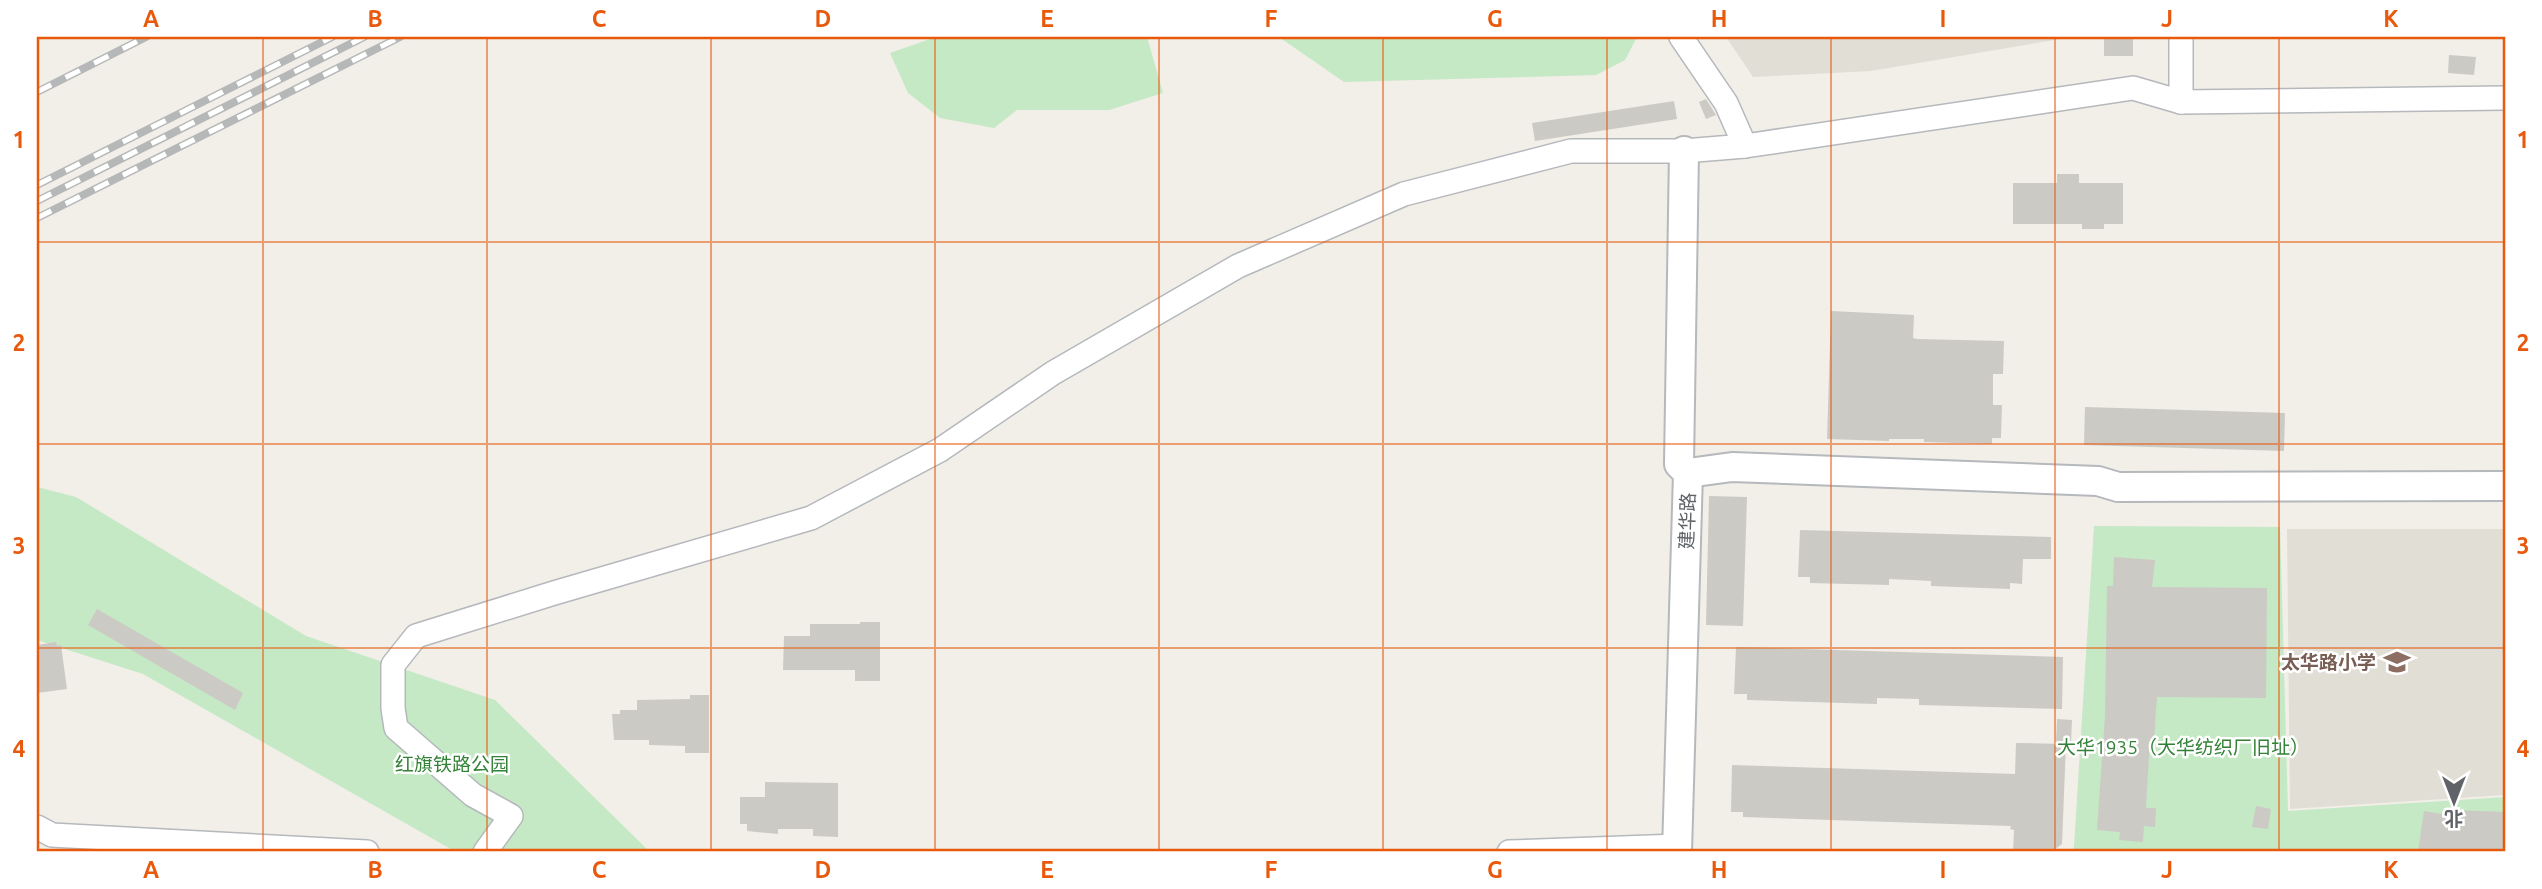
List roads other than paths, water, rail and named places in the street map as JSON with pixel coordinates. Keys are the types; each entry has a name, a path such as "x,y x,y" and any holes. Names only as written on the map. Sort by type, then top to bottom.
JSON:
{"street":[{"path":"1681,37 1726,103 1745,146"},
{"path":"2181,37 2181,102"},
{"path":"485,852 511,816 473,795 396,728 393,665 416,636 811,518 940,450 1053,373 1238,265 1404,194 1572,151 1684,151 1745,146 2133,88 2181,102 2505,98"},
{"name":"建华路","path":"1677,849 1688,473 1679,464 1684,151"},
{"path":"1688,473 1732,467 2098,481 2118,487 2505,486"},
{"path":"37,827 52,835 367,852"},
{"path":"1509,852 1677,849"}],"railway":[{"path":"37,92 146,37"},
{"path":"37,185 332,37"},
{"path":"37,201 364,37"},
{"path":"37,218 400,37"}],"place":[{"name":"太华路小学","path":"2397,662"}],"park label":[{"name":"大华1935（大华纺织厂旧址）","path":"2183,747"},
{"name":"红旗铁路公园","path":"452,764"}]}
